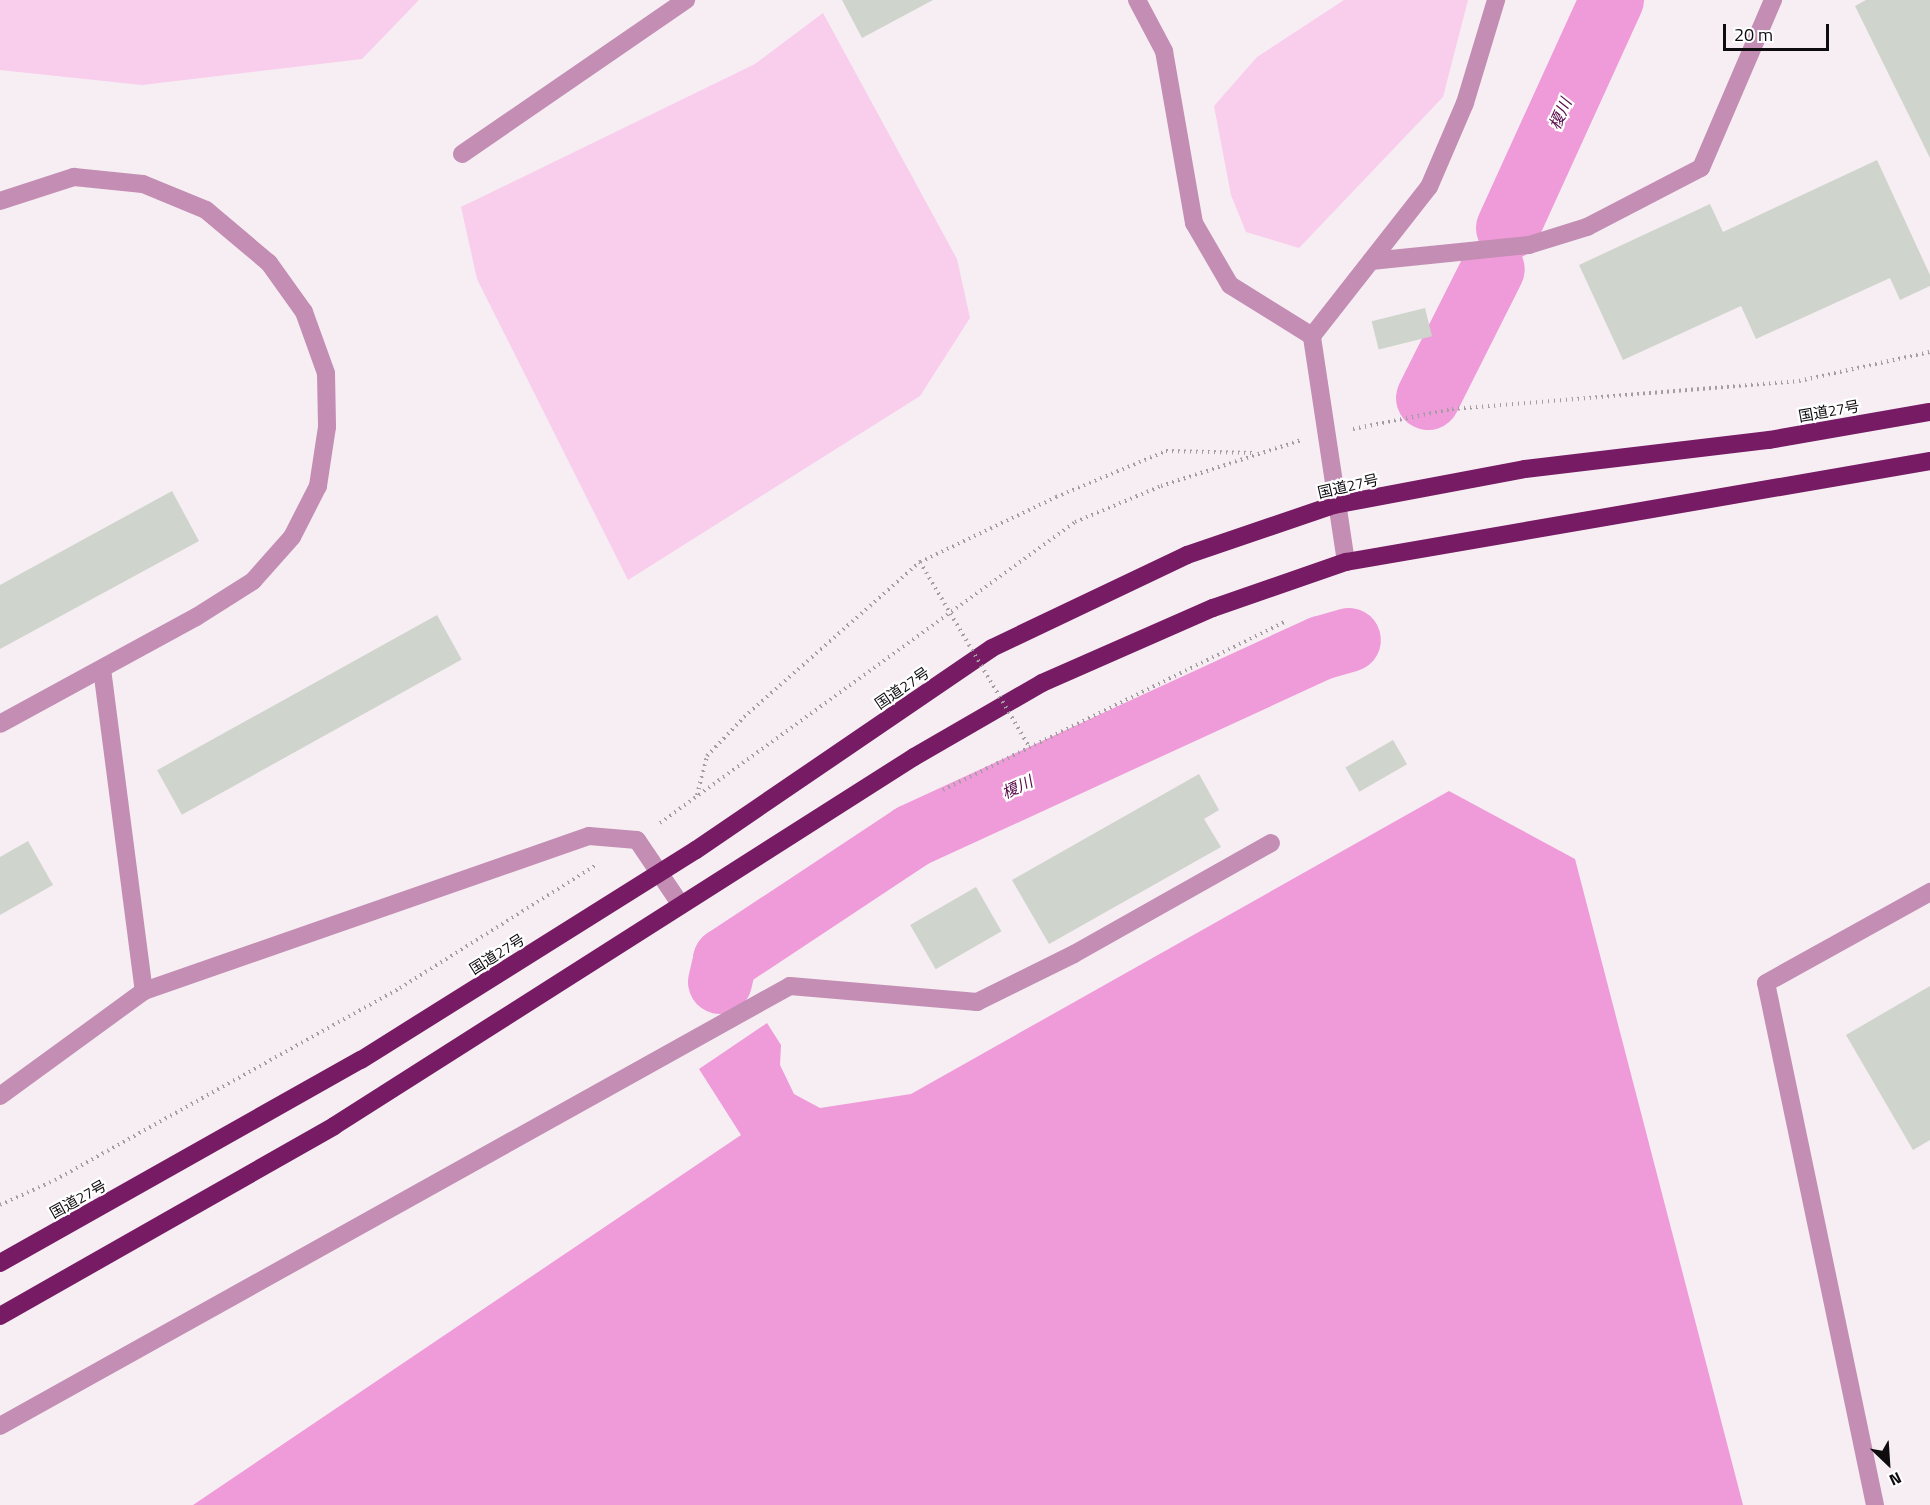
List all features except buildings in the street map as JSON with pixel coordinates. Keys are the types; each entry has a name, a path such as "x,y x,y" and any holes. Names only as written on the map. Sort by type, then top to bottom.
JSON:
{"highway":[{"name":"国道27号","path":"0,1263 361,1060 662,872 992,648 1187,555 1334,505 1525,469 1770,440 1930,412"},
{"path":"0,1316 334,1126 914,757 1042,682 1213,608 1346,562 1930,461"}],"street":[{"path":"462,154 686,0"},
{"path":"1137,0 1164,51 1194,223 1230,285 1312,336"},
{"path":"1346,562 1334,505 1312,336 1429,187 1466,103 1496,0"},
{"path":"1371,261 1529,245 1587,227 1701,168 1773,0"},
{"path":"0,201 74,177 143,184 206,210 269,263 303,312 326,373 327,427 318,486 292,537 253,581 102,669 0,724"},
{"path":"102,669 144,991"},
{"path":"0,1096 144,991 589,836 637,840 662,872 681,905"},
{"path":"0,1426 790,986 977,1002 1074,954 1271,843"},
{"path":"1875,1505 1766,983 1930,892"}],"path":[{"path":"697,796 707,756 722,740 920,562 1056,497 1166,452 1257,453"},
{"path":"920,562 1030,748"},
{"path":"943,790 1287,621"},
{"path":"0,1205 55,1180 400,988 637,840"}],"shaded area":[{"path":"0,0 419,0 362,59 142,85 0,70"},
{"path":"1344,0 1468,0 1443,97 1299,248 1246,232 1231,195 1214,106 1257,57"},
{"path":"823,13 957,259 970,318 920,396 628,580 477,279 461,207 755,64"},
{"path":"1449,791 1575,859 1743,1505 193,1505 741,1135 699,1069 767,1023 781,1045 780,1065 794,1094 820,1108 911,1094"}],"waterway":[{"name":"榎川","path":"1508,228 1612,0"},
{"name":"榎川","path":"1428,398 1493,269"},
{"name":"榎川","path":"720,982 725,960 912,836 1321,648 1349,640"}]}
